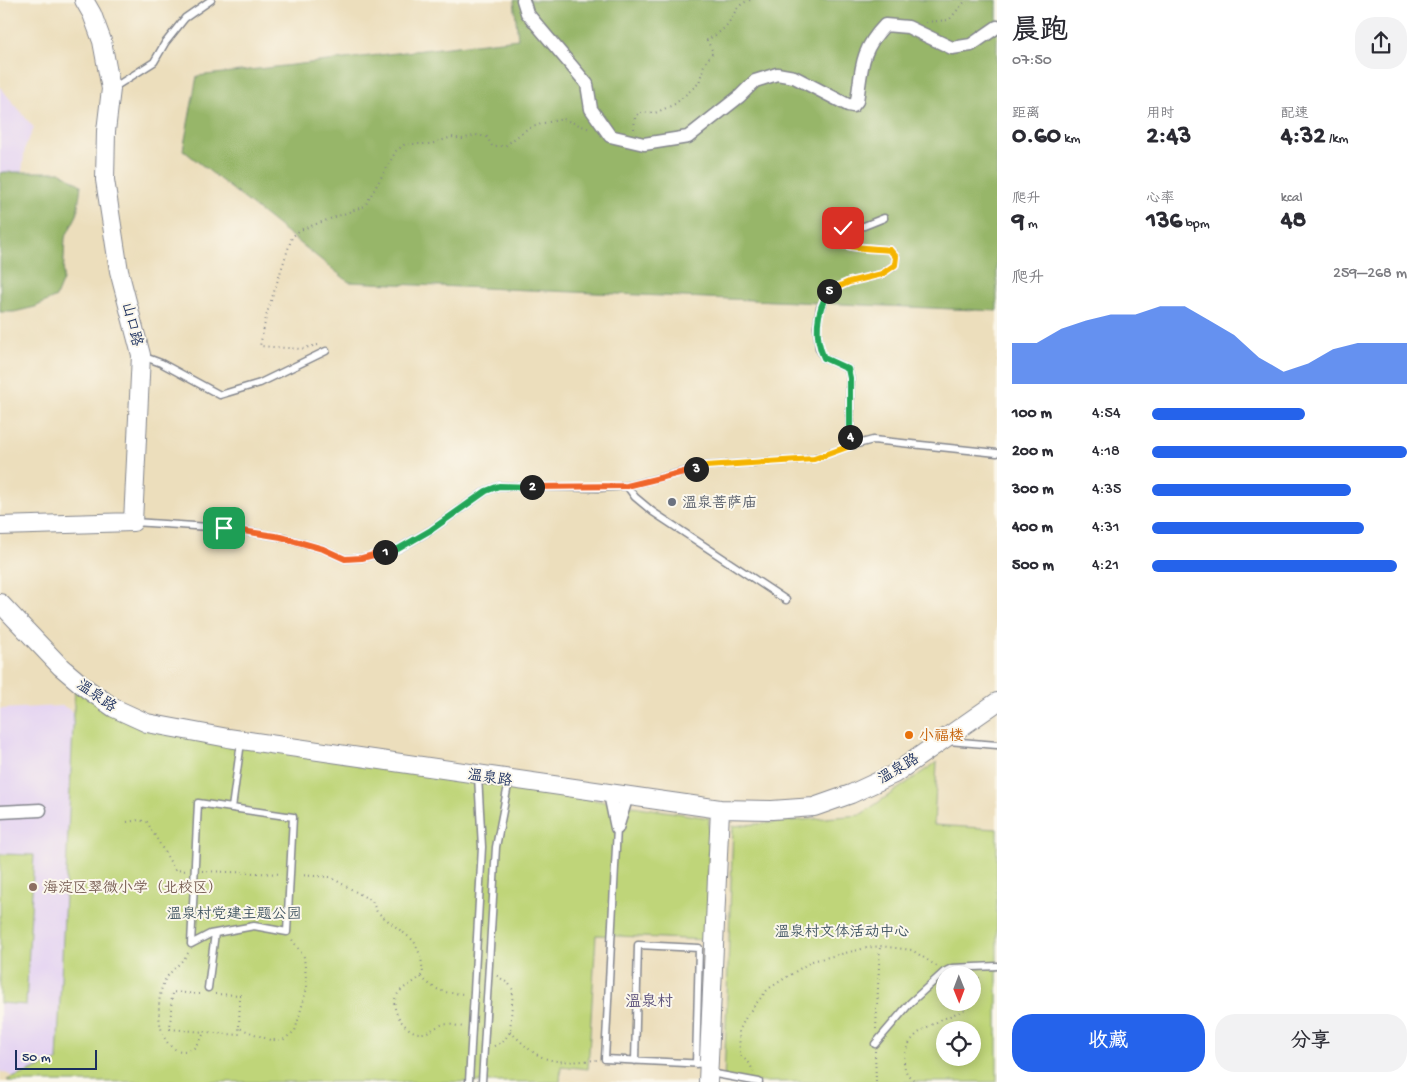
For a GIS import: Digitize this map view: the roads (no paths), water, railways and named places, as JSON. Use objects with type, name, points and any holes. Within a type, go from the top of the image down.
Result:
[{"type":"main road","name":"山口路","points":[[84,0],[92,14],[102,41],[112,89],[106,131],[105,180],[119,272],[141,355],[133,522]]},
{"type":"main road","points":[[0,526],[133,522]]},
{"type":"main road","name":"温泉路","points":[[0,603],[61,667],[87,689],[114,708],[147,723],[242,740],[478,776],[720,809],[772,810],[814,807],[851,794],[894,774],[997,702]]},
{"type":"main road","points":[[706,1071],[720,809]]},
{"type":"street","points":[[523,0],[527,13],[587,84],[591,109],[610,136],[644,144],[688,137],[740,96],[755,81],[777,74],[794,77],[853,106],[857,101],[864,54],[870,42],[885,26],[908,27],[952,48],[971,45],[997,27]]},
{"type":"street","points":[[527,0],[527,13]]},
{"type":"street","points":[[610,794],[617,828]]},
{"type":"street","points":[[617,828],[627,796]]},
{"type":"street","points":[[0,812],[40,810]]},
{"type":"lane","points":[[112,89],[154,62],[165,43],[185,18],[211,0]]},
{"type":"lane","points":[[850,446],[850,378],[848,369],[824,358],[819,348],[817,327],[820,308],[828,292],[849,282],[882,274],[895,265],[896,257],[890,250],[851,246],[835,242],[832,238],[834,230],[864,226],[884,218]]},
{"type":"lane","points":[[141,355],[162,363],[220,395],[260,383],[326,351]]},
{"type":"lane","points":[[133,522],[234,529],[281,537],[323,549],[345,559],[362,558],[398,549],[431,530],[486,491],[499,486],[599,488],[627,486],[686,473],[706,466],[814,459],[873,440],[997,453]]},
{"type":"lane","points":[[627,486],[635,497],[653,512],[786,600]]},
{"type":"lane","points":[[232,808],[242,740]]},
{"type":"lane","points":[[942,740],[997,745]]},
{"type":"lane","points":[[469,1082],[482,847],[478,776]]},
{"type":"lane","points":[[482,1082],[496,847],[509,780]]},
{"type":"lane","points":[[198,804],[232,808],[293,817],[287,932],[254,926],[215,933],[191,944],[198,804]]},
{"type":"lane","points":[[617,828],[605,1059],[635,1061],[706,1071],[757,1082]]},
{"type":"lane","points":[[210,991],[215,933]]},
{"type":"lane","points":[[635,1061],[638,945],[698,948],[706,1071]]},
{"type":"lane","points":[[875,1044],[910,1003],[944,972],[952,968],[997,966]]},
{"type":"lane","points":[[476,970],[489,970]]},
{"type":"lane","points":[[471,1048],[484,1049]]},
{"type":"place","name":"温泉菩萨庙","points":[[672,502]]},
{"type":"place","name":"小福楼","points":[[909,735]]},
{"type":"place","name":"海淀区翠微小学（北校区）","points":[[33,887]]},
{"type":"district","name":"温泉村","points":[[649,1000]]},
{"type":"park label","name":"温泉村党建主题公园","points":[[234,913]]},
{"type":"park label","name":"温泉村文体活动中心","points":[[842,931]]}]
